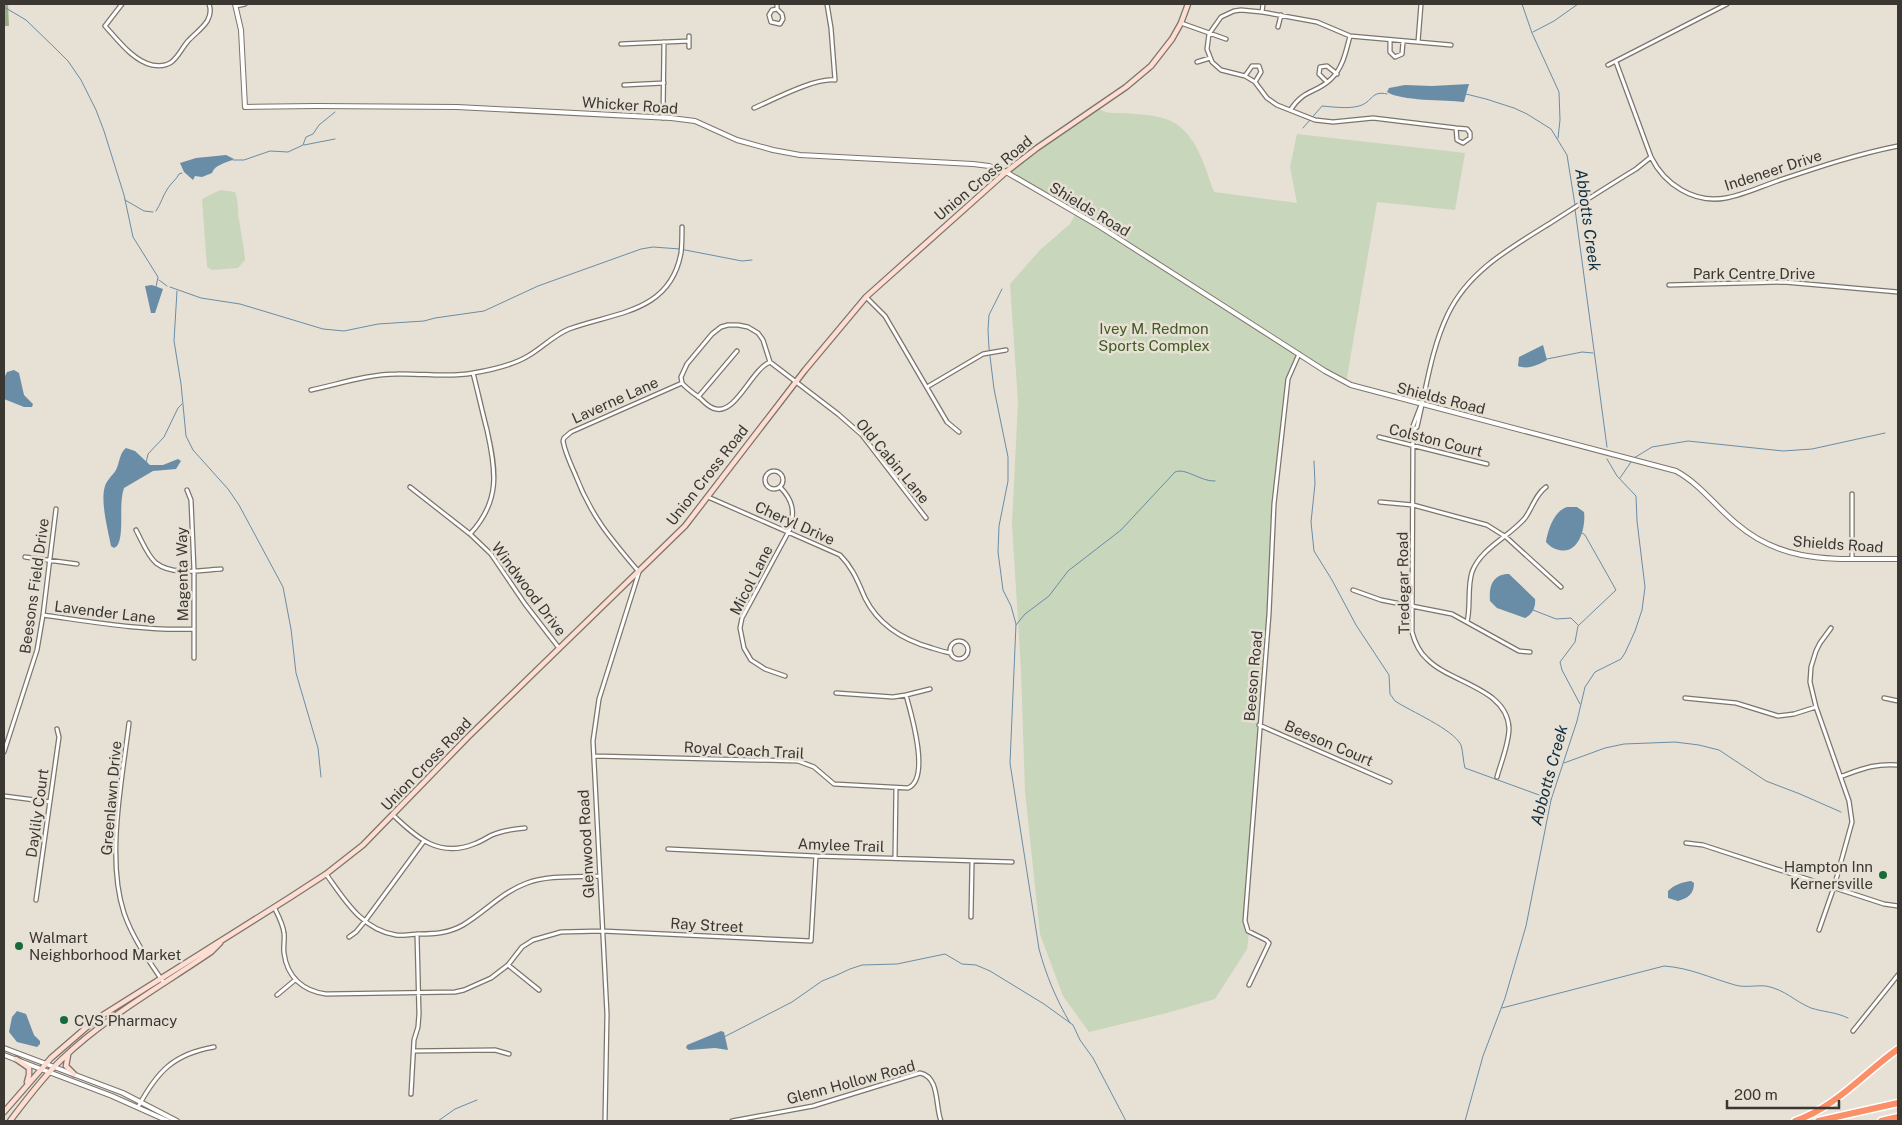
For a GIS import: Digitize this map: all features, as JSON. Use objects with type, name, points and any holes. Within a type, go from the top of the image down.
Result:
[{"type":"highway","points":[[1795,1121],[1804,1118],[1839,1098],[1898,1048]]},
{"type":"highway","points":[[1818,1121],[1898,1103]]},
{"type":"highway","points":[[1881,1121],[1898,1117]]},
{"type":"main road","name":"Union Cross Road","points":[[10,1121],[55,1066],[104,1024],[211,952],[221,942],[326,874],[363,845],[468,737],[685,526],[796,382],[866,297],[1006,172],[1037,148],[1126,87],[1146,70],[1162,53],[1181,23],[1188,4]]},
{"type":"main road","name":"Union Cross Road","points":[[4,1112],[41,1068],[71,1039],[98,1018],[160,977],[212,945],[221,942]]},
{"type":"main road","points":[[72,1050],[67,1057],[66,1065],[68,1070],[74,1074]]},
{"type":"main road","points":[[15,1098],[28,1081],[30,1072],[28,1066],[16,1059]]},
{"type":"street","points":[[122,4],[105,26],[136,57],[146,63],[156,65],[171,62],[179,55],[188,41],[208,20],[209,4]]},
{"type":"street","points":[[236,5],[245,4]]},
{"type":"street","points":[[777,4],[777,9],[782,14],[783,19],[780,24],[771,22],[769,15],[772,10],[777,9]]},
{"type":"street","points":[[754,108],[813,83],[828,79],[835,80],[827,4]]},
{"type":"street","points":[[1262,12],[1263,4]]},
{"type":"street","points":[[1418,42],[1421,4]]},
{"type":"street","points":[[1608,65],[1727,4]]},
{"type":"street","name":"Whicker Road","points":[[236,5],[241,30],[245,107],[457,107],[663,118],[695,121],[737,140],[800,156],[982,165],[1006,172]]},
{"type":"street","points":[[1451,45],[1350,36],[1318,22],[1241,10],[1221,17],[1209,34],[1207,49],[1210,58],[1221,70],[1245,76],[1255,82],[1277,105],[1322,122],[1373,118],[1456,128],[1467,130],[1470,133],[1470,138],[1463,143],[1457,140],[1456,128]]},
{"type":"street","points":[[1278,27],[1281,15]]},
{"type":"street","points":[[1181,23],[1226,39]]},
{"type":"street","points":[[688,36],[689,47]]},
{"type":"street","points":[[1291,109],[1296,101],[1327,82],[1336,74],[1342,64],[1350,36]]},
{"type":"street","points":[[1390,40],[1390,52],[1395,57],[1402,54],[1403,42]]},
{"type":"street","points":[[621,44],[689,41]]},
{"type":"street","points":[[663,118],[664,42]]},
{"type":"street","points":[[1197,62],[1210,58]]},
{"type":"street","name":"Indeneer Drive","points":[[1616,62],[1650,157],[1657,170],[1668,182],[1683,192],[1704,198],[1725,199],[1821,166],[1898,146]]},
{"type":"street","points":[[1245,76],[1252,66],[1259,66],[1261,72],[1255,82]]},
{"type":"street","points":[[1327,82],[1319,74],[1320,67],[1326,66],[1336,74]]},
{"type":"street","points":[[624,85],[664,83]]},
{"type":"street","name":"Tredegar Road","points":[[1497,777],[1508,733],[1508,720],[1504,712],[1490,696],[1437,667],[1422,654],[1412,632],[1414,430],[1417,428],[1438,339],[1448,313],[1462,290],[1481,269],[1506,250],[1636,169],[1650,157]]},
{"type":"street","name":"Shields Road","points":[[1006,172],[1099,226],[1350,385],[1676,471],[1698,486],[1736,524],[1770,546],[1790,554],[1898,559]]},
{"type":"street","points":[[312,390],[382,375],[443,376],[473,373],[516,362],[569,330],[633,310],[654,300],[672,281],[681,253],[682,227]]},
{"type":"street","name":"Park Centre Drive","points":[[1669,285],[1784,282],[1898,292]]},
{"type":"street","points":[[866,297],[885,316],[947,422],[959,432]]},
{"type":"street","points":[[728,325],[738,325],[758,334],[767,347],[770,362],[758,371],[727,408],[714,409],[698,397],[682,382],[682,372],[698,349],[712,334],[728,325]]},
{"type":"street","points":[[927,386],[983,354],[1006,350]]},
{"type":"street","points":[[698,397],[736,351]]},
{"type":"street","name":"Beeson Road","points":[[1249,985],[1269,943],[1248,931],[1244,921],[1269,614],[1274,504],[1288,379],[1299,354]]},
{"type":"street","name":"Old Cabin Lane","points":[[770,362],[862,436],[926,518]]},
{"type":"street","points":[[470,534],[483,515],[490,500],[495,472],[473,373]]},
{"type":"street","name":"Laverne Lane","points":[[639,572],[603,529],[591,511],[570,462],[563,439],[571,432],[682,382]]},
{"type":"street","name":"Colston Court","points":[[1379,437],[1487,464]]},
{"type":"street","points":[[775,471],[780,473],[783,478],[780,487],[775,489],[769,487],[765,480],[767,474],[775,471]]},
{"type":"street","name":"Windwood Drive","points":[[410,487],[470,534],[491,554],[525,604],[559,648]]},
{"type":"street","name":"Micol Lane","points":[[780,487],[788,494],[794,517],[789,532],[742,618],[740,628],[744,648],[751,660],[765,669],[785,676]]},
{"type":"street","points":[[1467,622],[1470,584],[1476,564],[1482,556],[1506,537],[1526,517],[1536,497],[1546,487]]},
{"type":"street","name":"Magenta Way","points":[[187,490],[191,500],[194,570],[194,658]]},
{"type":"street","points":[[1852,494],[1852,558]]},
{"type":"street","name":"Cheryl Drive","points":[[708,497],[840,555],[853,568],[866,600],[875,614],[890,629],[903,638],[918,644],[951,653]]},
{"type":"street","points":[[1380,502],[1413,504],[1487,525],[1506,537],[1561,587]]},
{"type":"street","name":"Beesons Field Drive","points":[[4,752],[34,663],[43,615],[56,509]]},
{"type":"street","points":[[136,530],[150,556],[164,568],[177,570],[221,570]]},
{"type":"street","points":[[25,557],[77,564]]},
{"type":"street","name":"Glenwood Road","points":[[605,1121],[606,1014],[594,727],[599,699],[639,572]]},
{"type":"street","points":[[1353,590],[1374,598],[1452,614],[1519,651],[1530,652]]},
{"type":"street","name":"Lavender Lane","points":[[43,615],[136,628],[164,630],[194,629]]},
{"type":"street","points":[[1819,930],[1834,887],[1852,822],[1849,800],[1842,776],[1811,690],[1811,667],[1820,643],[1831,628]]},
{"type":"street","points":[[957,641],[963,641],[968,648],[967,654],[963,658],[957,658],[951,653],[952,644],[957,641]]},
{"type":"street","points":[[836,693],[893,696],[906,695],[930,688]]},
{"type":"street","name":"Royal Coach Trail","points":[[594,756],[798,761],[814,767],[834,784],[908,788],[913,786],[917,774],[918,749],[906,695]]},
{"type":"street","points":[[1685,698],[1736,703],[1778,716],[1794,714],[1816,707]]},
{"type":"street","points":[[1884,698],[1898,701]]},
{"type":"street","name":"Greenlawn Drive","points":[[129,723],[116,836],[116,869],[120,898],[128,922],[141,949],[164,983]]},
{"type":"street","name":"Beeson Court","points":[[1259,725],[1390,782]]},
{"type":"street","name":"Daylily Court","points":[[36,900],[59,738],[57,729]]},
{"type":"street","points":[[1842,776],[1871,766],[1883,764],[1898,766]]},
{"type":"street","points":[[895,858],[896,788]]},
{"type":"street","points":[[4,796],[50,802]]},
{"type":"street","points":[[393,815],[412,833],[424,841],[440,847],[457,848],[473,844],[501,832],[526,828]]},
{"type":"street","points":[[349,937],[365,921],[424,841]]},
{"type":"street","points":[[1686,843],[1703,845],[1884,904],[1898,906]]},
{"type":"street","name":"Amylee Trail","points":[[668,849],[972,862],[1012,862]]},
{"type":"street","name":"Ray Street","points":[[295,980],[309,990],[326,994],[464,990],[492,978],[508,964],[522,947],[541,937],[561,932],[602,931],[811,941],[816,856]]},
{"type":"street","points":[[971,917],[972,862]]},
{"type":"street","points":[[326,874],[350,907],[373,928],[386,933],[400,935],[439,934],[462,926],[504,895],[526,883],[545,879],[599,876]]},
{"type":"street","points":[[274,907],[283,929],[286,961],[295,980],[277,995]]},
{"type":"street","points":[[411,1094],[414,1040],[419,1014],[417,934]]},
{"type":"street","points":[[508,964],[539,990]]},
{"type":"street","points":[[1852,1031],[1898,976]]},
{"type":"street","points":[[138,1107],[157,1076],[170,1064],[192,1052],[214,1047]]},
{"type":"street","points":[[4,1048],[55,1066],[141,1102],[177,1121]]},
{"type":"street","points":[[414,1051],[495,1050],[509,1054]]},
{"type":"street","points":[[4,1055],[138,1107],[168,1121]]},
{"type":"street","name":"Glenn Hollow Road","points":[[732,1121],[813,1106],[920,1073],[926,1075],[933,1083],[941,1121]]},
{"type":"green space","points":[[4,4],[8,4],[9,26],[4,26]]},
{"type":"green space","name":"Ivey M. Redmon Sports Complex","points":[[1097,107],[1107,112],[1159,117],[1171,121],[1180,127],[1199,152],[1214,192],[1297,203],[1290,167],[1297,134],[1465,153],[1455,210],[1377,202],[1346,383],[1300,355],[1288,379],[1274,504],[1269,614],[1245,921],[1249,932],[1247,949],[1215,999],[1089,1032],[1063,996],[1040,934],[1025,791],[1021,670],[1012,524],[1018,402],[1010,284],[1040,250],[1070,224],[1076,213],[1006,172]]},
{"type":"green space","points":[[220,190],[235,192],[245,260],[238,268],[212,270],[207,267],[202,199]]},
{"type":"water","points":[[1469,84],[1464,102],[1412,99],[1387,92],[1389,88],[1405,85]]},
{"type":"water","points":[[226,155],[234,159],[218,166],[212,173],[202,177],[195,176],[193,180],[184,172],[180,163],[196,158]]},
{"type":"water","points":[[152,285],[163,289],[155,313],[151,313],[145,286]]},
{"type":"water","points":[[1543,345],[1547,360],[1529,367],[1518,366],[1519,357]]},
{"type":"water","points":[[14,370],[19,373],[24,395],[33,404],[32,407],[24,407],[4,399],[4,378],[7,372]]},
{"type":"water","points":[[126,448],[135,451],[150,465],[163,465],[178,459],[181,461],[176,469],[153,471],[124,488],[122,495],[121,534],[117,546],[114,548],[111,546],[106,524],[103,499],[106,484],[116,470],[121,455]]},
{"type":"water","points":[[1577,507],[1584,512],[1584,525],[1580,538],[1572,548],[1559,550],[1546,542],[1555,517],[1562,509]]},
{"type":"water","points":[[1509,574],[1535,599],[1533,610],[1525,618],[1497,608],[1490,601],[1491,586],[1495,579]]},
{"type":"water","points":[[1691,881],[1694,883],[1694,887],[1692,893],[1687,897],[1678,901],[1668,898],[1668,891],[1670,889],[1678,884]]},
{"type":"water","points":[[17,1011],[26,1014],[34,1035],[40,1041],[37,1047],[17,1042],[9,1032],[12,1017]]},
{"type":"water","points":[[721,1031],[724,1032],[728,1050],[715,1048],[689,1050],[686,1048],[687,1045]]},
{"type":"waterway","name":"Abbotts Creek","points":[[1522,4],[1532,33],[1559,92],[1560,120],[1558,138]]},
{"type":"waterway","points":[[1533,32],[1554,21],[1578,4]]},
{"type":"waterway","points":[[4,7],[26,20],[68,61],[81,80],[104,131],[124,195],[133,237],[158,277],[156,287]]},
{"type":"waterway","points":[[1303,128],[1322,106],[1355,107],[1364,104],[1375,95],[1387,94]]},
{"type":"waterway","points":[[1466,94],[1514,108],[1551,129],[1567,155],[1575,205]]},
{"type":"waterway","points":[[233,160],[244,160],[270,151],[288,152],[303,145],[306,137],[313,134],[319,125],[335,112]]},
{"type":"waterway","points":[[304,145],[335,139]]},
{"type":"waterway","points":[[156,211],[168,188],[179,174],[182,173]]},
{"type":"waterway","points":[[125,200],[144,211],[153,212]]},
{"type":"waterway","name":"Abbotts Creek","points":[[1575,209],[1607,447]]},
{"type":"waterway","points":[[170,287],[201,298],[240,304],[323,329],[344,331],[378,324],[424,321],[484,311],[538,286],[641,249],[653,247],[680,249],[742,261],[752,260]]},
{"type":"waterway","points":[[159,280],[167,286]]},
{"type":"waterway","points":[[1002,289],[989,315],[988,330],[994,389],[1008,457],[1008,481],[999,526],[998,552],[1003,590],[1011,606],[1016,624],[1010,763],[1039,949],[1052,987],[1070,1023]]},
{"type":"waterway","points":[[177,291],[174,341],[181,384],[186,436],[193,450],[228,489],[239,505],[283,587],[291,629],[296,673],[318,748],[321,777]]},
{"type":"waterway","points":[[1547,359],[1582,352],[1593,353]]},
{"type":"waterway","points":[[146,463],[148,454],[164,437],[178,408],[182,404]]},
{"type":"waterway","points":[[1634,458],[1652,447],[1688,441],[1783,451],[1812,449],[1885,433]]},
{"type":"waterway","name":"Abbotts Creek","points":[[1465,1121],[1483,1056],[1505,998],[1526,926],[1551,800],[1577,721],[1585,687],[1595,672],[1621,659],[1635,631],[1642,610],[1645,587],[1636,496],[1617,476],[1607,459]]},
{"type":"waterway","points":[[1314,461],[1315,484],[1311,522],[1314,551],[1356,625],[1389,675],[1390,694],[1395,701],[1441,727],[1456,739],[1461,745],[1465,768],[1550,799]]},
{"type":"waterway","points":[[1620,478],[1631,462]]},
{"type":"waterway","points":[[1016,625],[1025,614],[1049,596],[1068,571],[1121,530],[1175,472],[1184,471],[1210,481],[1215,481]]},
{"type":"waterway","points":[[1580,704],[1562,670],[1560,662],[1575,642],[1578,626],[1616,590],[1585,535],[1582,533]]},
{"type":"waterway","points":[[1533,610],[1556,619],[1571,618],[1578,625]]},
{"type":"waterway","points":[[1564,763],[1605,748],[1624,744],[1675,742],[1699,745],[1719,750],[1766,781],[1841,812]]},
{"type":"waterway","points":[[724,1037],[792,1002],[822,981],[850,969],[862,965],[897,964],[945,954],[962,964],[976,965],[990,971],[1044,1004],[1073,1025],[1080,1040],[1093,1058],[1126,1121]]},
{"type":"waterway","points":[[1502,1008],[1664,966],[1692,971],[1739,986],[1766,986],[1785,993],[1811,1008],[1839,1014],[1848,1018]]},
{"type":"waterway","points":[[438,1121],[455,1109],[477,1100]]},
{"type":"place","name":"Hampton Inn Kernersville","points":[[1883,875]]},
{"type":"place","name":"Walmart Neighborhood Market","points":[[19,946]]},
{"type":"place","name":"CVS Pharmacy","points":[[64,1020]]}]
